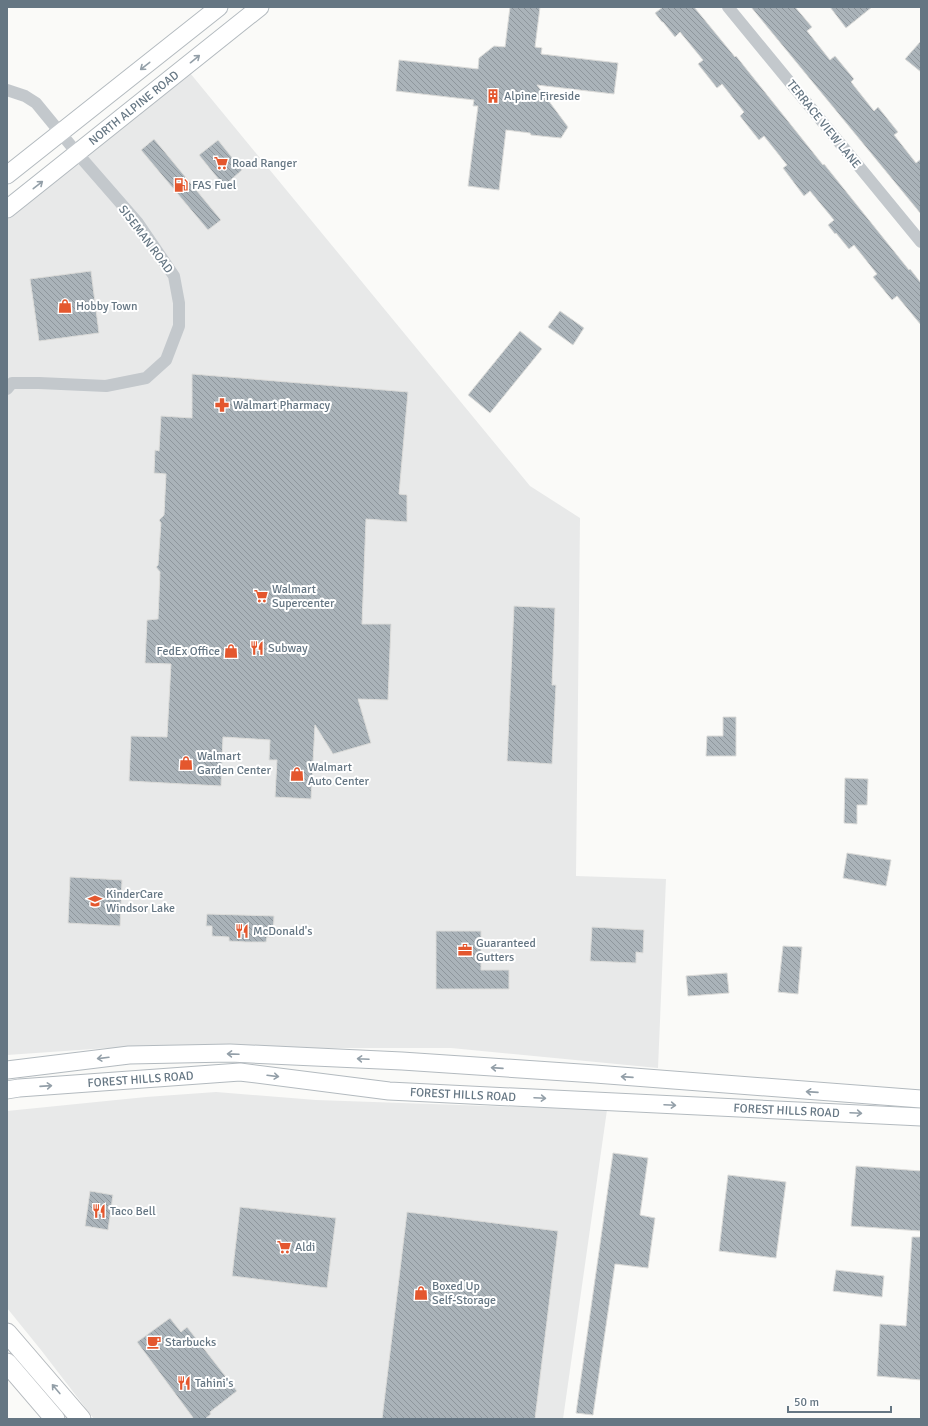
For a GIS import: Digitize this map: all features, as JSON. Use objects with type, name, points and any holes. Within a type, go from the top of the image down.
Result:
[{"type":"main road","points":[[7,1333],[81,1419]]},
{"type":"main road","points":[[7,1363],[55,1419]]},
{"type":"street","name":"NORTH ALPINE ROAD","points":[[7,175],[219,7]]},
{"type":"street","name":"NORTH ALPINE ROAD","points":[[7,209],[260,7]]},
{"type":"street","name":"TERRACE VIEW LANE","points":[[728,7],[921,242]]},
{"type":"street","name":"SISEMAN ROAD","points":[[7,90],[25,96],[36,103],[138,223],[174,276],[179,303],[179,326],[166,360],[146,378],[106,386],[12,383],[7,389]]},
{"type":"street","name":"FOREST HILLS ROAD","points":[[7,1070],[129,1055],[230,1054],[425,1063],[921,1099]]},
{"type":"street","name":"FOREST HILLS ROAD","points":[[7,1090],[240,1072],[389,1091],[921,1117]]},
{"type":"shaded area","points":[[190,73],[530,486],[580,518],[576,876],[666,879],[658,1068],[451,1048],[108,1048],[7,1055],[7,218]]},
{"type":"shaded area","points":[[216,1092],[316,1100],[607,1110],[563,1419],[94,1419],[7,1308],[7,1111],[146,1097]]},
{"type":"building","name":"Alpine Fireside","points":[[510,7],[540,7],[535,47],[542,48],[541,54],[618,63],[614,94],[537,85],[568,127],[561,138],[531,135],[530,133],[506,130],[499,190],[468,186],[478,106],[473,106],[474,100],[396,91],[399,60],[478,69],[479,58],[494,46],[505,47]]},
{"type":"building","points":[[663,7],[694,7],[735,57],[736,56],[909,270],[910,269],[921,283],[921,325],[897,296],[892,300],[873,277],[877,274],[854,245],[849,249],[836,233],[835,234],[828,225],[834,220],[810,191],[804,196],[783,168],[787,165],[764,136],[759,140],[740,116],[744,112],[722,84],[717,88],[698,64],[703,60],[680,32],[675,37],[662,22],[655,13]]},
{"type":"building","points":[[751,7],[795,7],[812,27],[807,31],[830,60],[835,56],[854,79],[851,82],[874,111],[878,107],[898,132],[894,135],[916,163],[921,159],[921,214]]},
{"type":"building","points":[[830,7],[872,7],[846,28]]},
{"type":"building","points":[[921,41],[921,72],[905,59]]},
{"type":"building","name":"FAS Fuel","points":[[154,139],[221,220],[208,230],[141,150]]},
{"type":"building","name":"Road Ranger","points":[[218,140],[242,170],[224,186],[199,155]]},
{"type":"building","name":"Hobby Town","points":[[91,271],[99,333],[39,341],[30,279]]},
{"type":"building","points":[[560,311],[584,328],[573,345],[548,327]]},
{"type":"building","points":[[520,331],[542,349],[490,413],[468,395]]},
{"type":"building","name":"Walmart Supercenter","points":[[192,374],[408,392],[399,494],[407,495],[407,522],[366,519],[362,624],[391,624],[388,700],[358,699],[371,743],[333,754],[315,725],[311,799],[275,797],[277,760],[269,760],[270,740],[223,737],[221,786],[129,781],[131,736],[167,737],[171,664],[145,663],[147,620],[158,619],[160,572],[156,567],[158,565],[161,523],[159,520],[164,515],[166,474],[154,473],[155,450],[159,451],[161,416],[192,418]]},
{"type":"building","points":[[514,606],[555,608],[552,685],[556,685],[552,764],[507,761]]},
{"type":"building","points":[[723,717],[736,717],[736,756],[706,756],[707,736],[723,736]]},
{"type":"building","points":[[845,778],[868,779],[867,805],[857,805],[857,824],[844,823]]},
{"type":"building","points":[[847,853],[891,860],[886,886],[843,878]]},
{"type":"building","name":"KinderCare Windsor Lake","points":[[70,877],[122,880],[120,926],[68,923]]},
{"type":"building","name":"McDonald's","points":[[207,914],[274,916],[273,937],[267,937],[266,942],[247,942],[229,941],[229,937],[212,936],[212,926],[206,926]]},
{"type":"building","points":[[592,927],[644,930],[643,953],[636,952],[636,963],[590,961]]},
{"type":"building","points":[[436,931],[481,931],[481,970],[509,970],[509,989],[436,989]]},
{"type":"building","points":[[783,946],[802,947],[798,994],[778,992]]},
{"type":"building","points":[[727,973],[729,993],[688,996],[686,976]]},
{"type":"building","points":[[613,1153],[648,1158],[640,1215],[655,1218],[648,1268],[615,1264],[593,1415],[576,1413]]},
{"type":"building","points":[[856,1166],[921,1171],[921,1231],[851,1226]]},
{"type":"building","points":[[728,1175],[786,1182],[776,1258],[719,1251]]},
{"type":"building","name":"Taco Bell","points":[[90,1191],[113,1195],[108,1230],[85,1226]]},
{"type":"building","name":"Aldi","points":[[240,1207],[336,1218],[327,1288],[232,1276]]},
{"type":"building","points":[[407,1212],[558,1231],[535,1419],[382,1419]]},
{"type":"building","points":[[912,1237],[921,1237],[921,1380],[877,1376],[880,1324],[906,1326]]},
{"type":"building","points":[[836,1270],[884,1276],[882,1297],[833,1291]]},
{"type":"building","points":[[170,1318],[181,1332],[187,1327],[237,1391],[210,1412],[211,1414],[205,1419],[194,1419],[137,1342]]},
{"type":"place","name":"Alpine Fireside","points":[[493,96]]},
{"type":"place","name":"Road Ranger","points":[[221,163]]},
{"type":"place","name":"FAS Fuel","points":[[181,185]]},
{"type":"place","name":"Hobby Town","points":[[65,306]]},
{"type":"place","name":"Walmart Pharmacy","points":[[222,405]]},
{"type":"place","name":"Walmart Supercenter","points":[[261,596]]},
{"type":"place","name":"Subway","points":[[257,648]]},
{"type":"place","name":"FedEx Office","points":[[231,651]]},
{"type":"place","name":"Walmart Garden Center","points":[[186,763]]},
{"type":"place","name":"Walmart Auto Center","points":[[297,774]]},
{"type":"place","name":"KinderCare Windsor Lake","points":[[95,901]]},
{"type":"place","name":"McDonald's","points":[[242,931]]},
{"type":"place","name":"Guaranteed Gutters","points":[[465,950]]},
{"type":"place","name":"Taco Bell","points":[[99,1211]]},
{"type":"place","name":"Aldi","points":[[284,1247]]},
{"type":"place","name":"Boxed Up Self-Storage","points":[[421,1293]]},
{"type":"place","name":"Starbucks","points":[[154,1342]]},
{"type":"place","name":"Tahini's","points":[[184,1383]]}]
